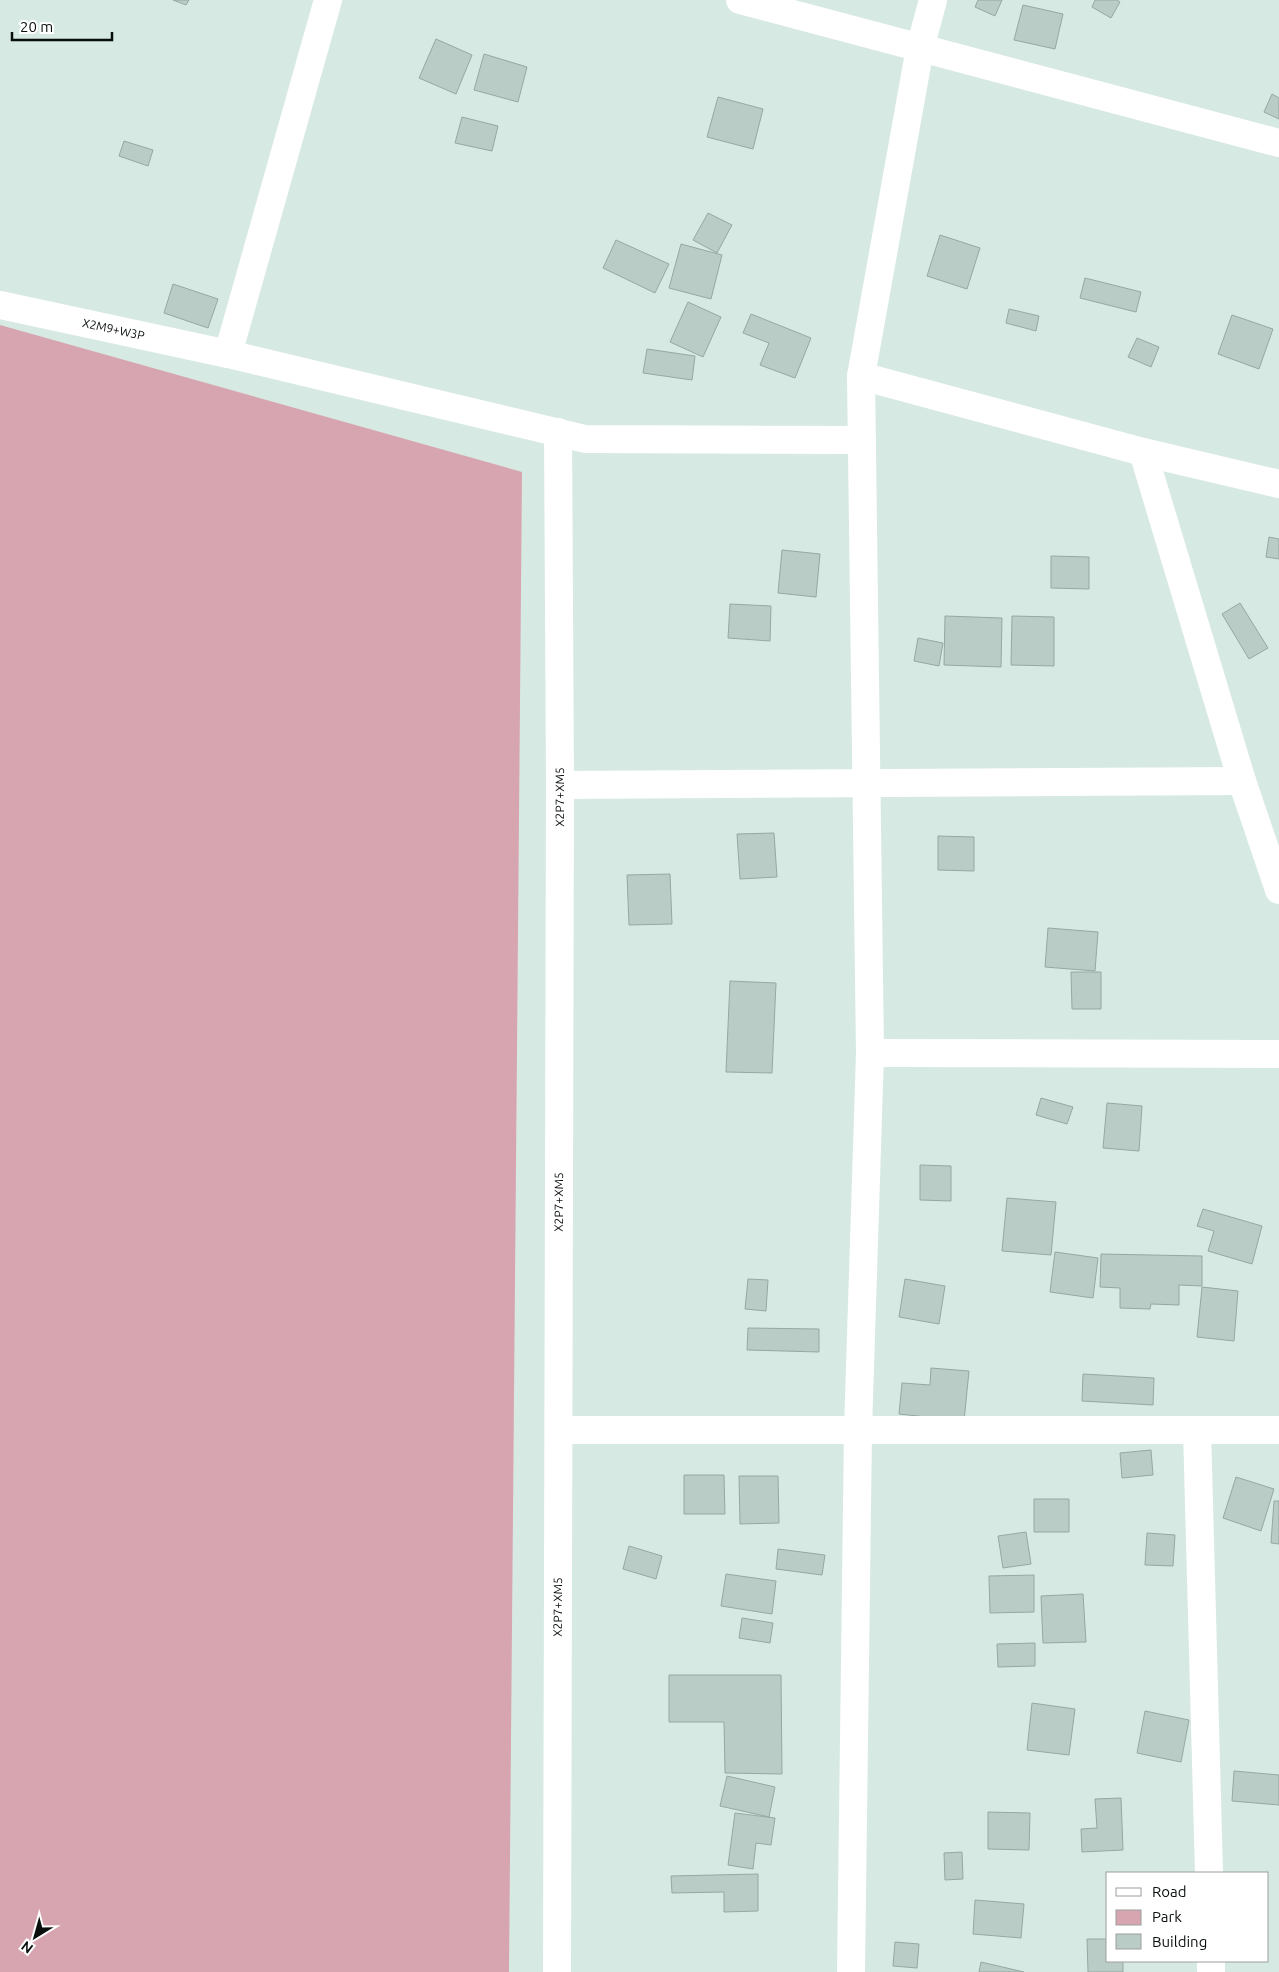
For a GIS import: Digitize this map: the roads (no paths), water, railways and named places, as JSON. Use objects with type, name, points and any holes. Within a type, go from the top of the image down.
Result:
[{"type":"street","points":[[228,354],[328,0]]},
{"type":"street","points":[[740,0],[1279,143]]},
{"type":"street","points":[[851,1972],[858,1430],[870,1053],[861,376],[920,48],[933,0]]},
{"type":"street","name":"X2M9+W3P","points":[[0,305],[228,354],[585,439],[862,440]]},
{"type":"street","points":[[861,376],[1143,452],[1279,484]]},
{"type":"street","name":"X2P7+XM5","points":[[557,1972],[560,1430],[558,432]]},
{"type":"street","points":[[1143,452],[1242,781],[1279,890]]},
{"type":"street","points":[[560,785],[1242,781]]},
{"type":"street","points":[[870,1053],[1279,1054]]},
{"type":"street","points":[[560,1430],[1279,1430]]},
{"type":"street","points":[[1197,1430],[1209,1872]]}]
